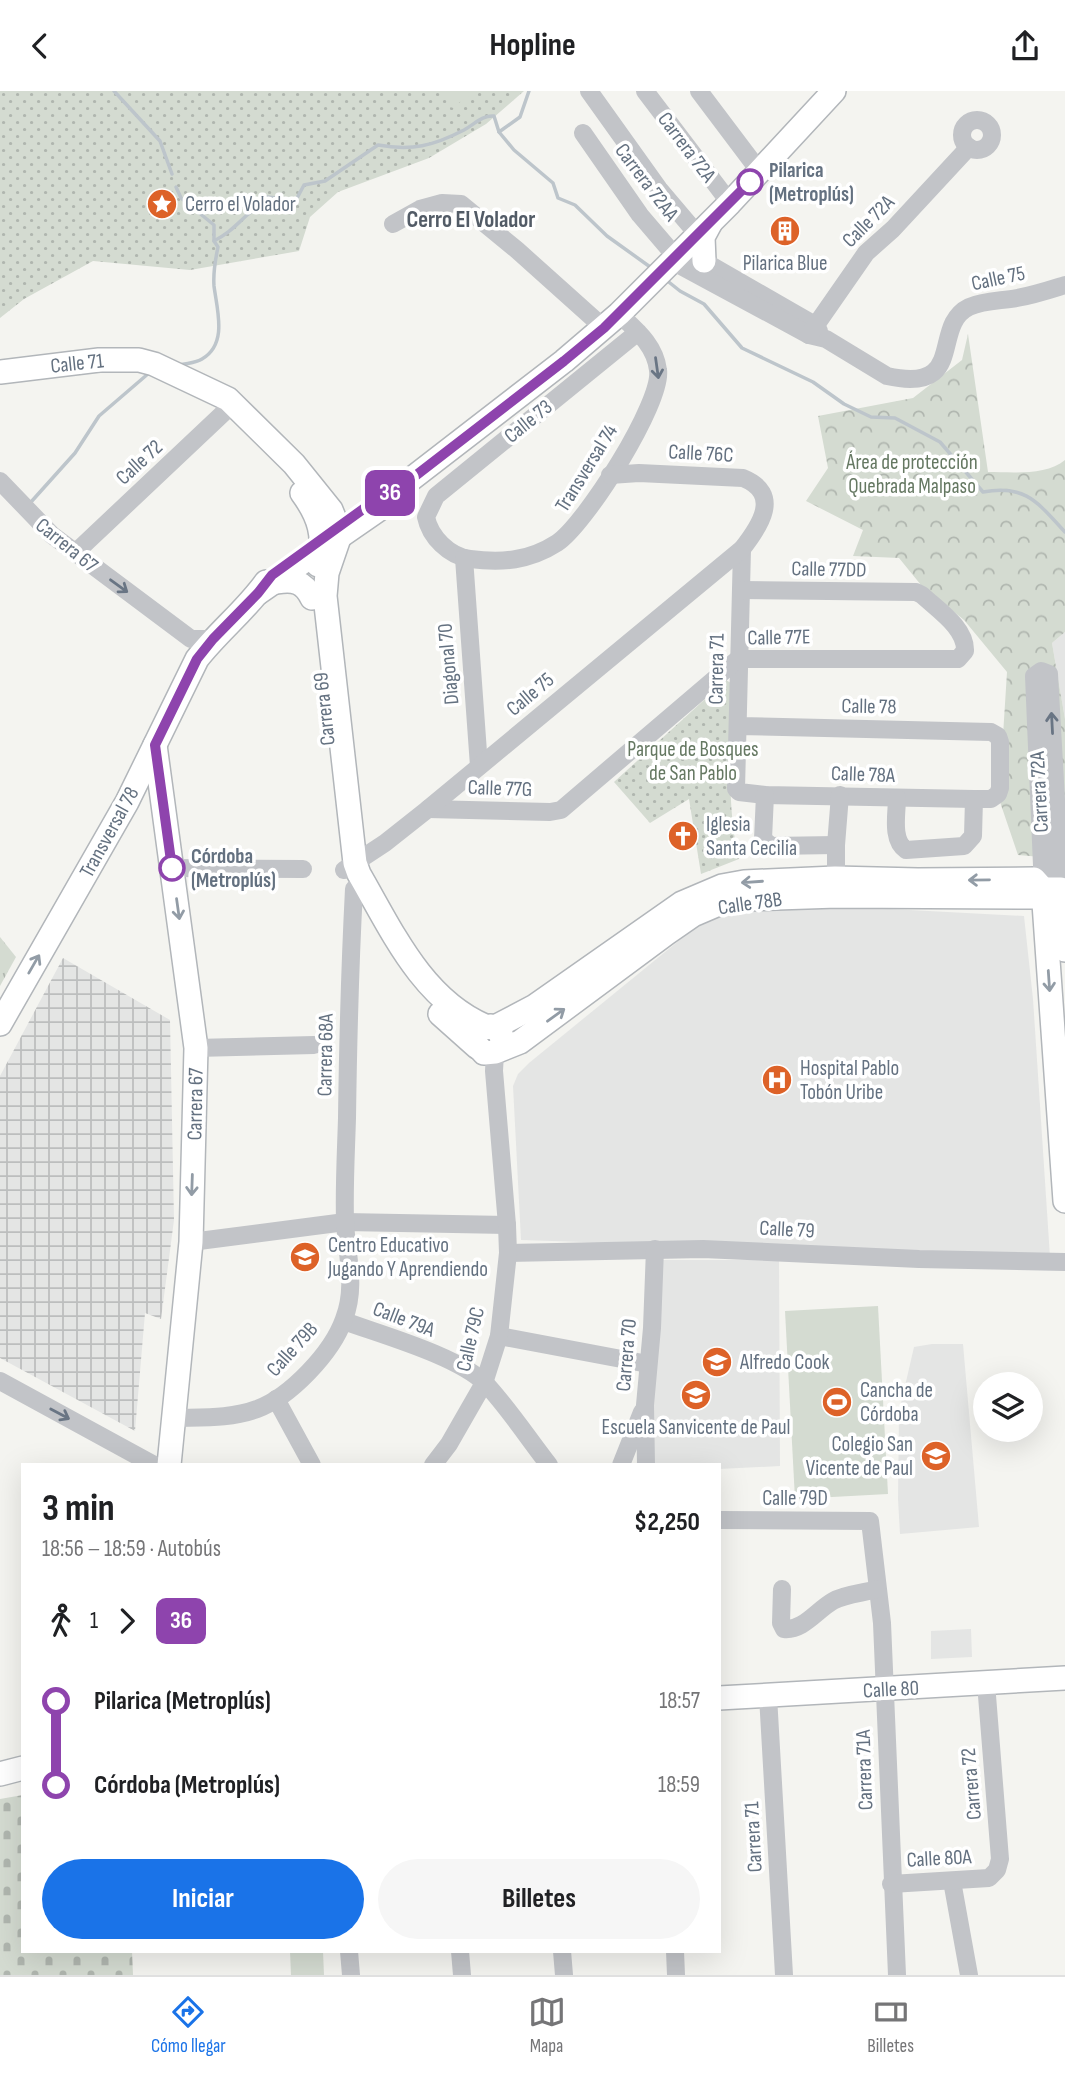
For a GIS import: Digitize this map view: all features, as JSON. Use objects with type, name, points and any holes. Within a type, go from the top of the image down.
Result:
[{"type":"main road","name":"Calle 73","points":[[330,538],[378,510],[397,490],[564,361],[611,321],[730,203],[834,91]]},
{"type":"main road","points":[[680,253],[705,229],[704,261]]},
{"type":"main road","name":"Calle 71","points":[[0,372],[116,359],[139,360],[154,363],[220,394],[229,408]]},
{"type":"main road","points":[[229,408],[327,504],[347,508],[369,505]]},
{"type":"main road","points":[[270,447],[330,538]]},
{"type":"main road","name":"Calle 73","points":[[200,646],[369,505],[397,490]]},
{"type":"main road","points":[[327,504],[330,538]]},
{"type":"main road","name":"Carrera 69","points":[[330,538],[312,598],[334,809],[351,874],[404,977],[433,1007],[490,1047]]},
{"type":"main road","name":"Carrera 69","points":[[330,538],[325,596],[351,874]]},
{"type":"main road","points":[[268,588],[289,580],[298,582],[308,590],[312,598]]},
{"type":"main road","name":"Transversal 78","points":[[0,1024],[127,802],[200,646]]},
{"type":"main road","name":"Carrera 67","points":[[155,745],[196,1048],[191,1242],[169,1463]]},
{"type":"main road","points":[[127,802],[138,800],[150,803],[166,817]]},
{"type":"main road","name":"Carrera 69","points":[[351,874],[359,874],[412,964],[431,988],[490,1047]]},
{"type":"main road","name":"Calle 78B","points":[[490,1047],[520,1042],[693,915],[721,903],[836,887],[918,880],[1034,879],[1056,889]]},
{"type":"main road","points":[[885,897],[891,887],[918,880]]},
{"type":"main road","name":"Calle 78B","points":[[490,1047],[535,1006],[682,903],[701,894],[744,882],[836,887],[885,897],[1034,897],[1056,889]]},
{"type":"main road","name":"Carrera 72A","points":[[1056,889],[1065,1201]]},
{"type":"main road","points":[[1000,897],[1027,914],[1058,924]]},
{"type":"main road","name":"Carrera 72A","points":[[1058,924],[1065,950]]},
{"type":"main road","points":[[454,1009],[491,1017],[535,1006]]},
{"type":"main road","name":"Calle 80","points":[[721,1698],[1064,1677]]},
{"type":"main road","points":[[0,1774],[21,1769]]},
{"type":"street","points":[[589,91],[659,189],[680,253]]},
{"type":"street","name":"Carrera 72A","points":[[645,91],[730,203]]},
{"type":"street","points":[[699,91],[760,172]]},
{"type":"street","name":"Carrera 72AA","points":[[583,133],[640,215],[680,253]]},
{"type":"street","name":"Calle 72A","points":[[816,333],[866,253],[893,229],[969,147]]},
{"type":"street","points":[[393,224],[420,209],[443,203],[461,204],[611,321]]},
{"type":"street","name":"Calle 75","points":[[680,253],[704,261],[743,291]]},
{"type":"street","name":"Calle 75","points":[[680,253],[887,376],[907,379],[923,378],[942,362],[946,354],[950,327],[967,308],[978,303],[1035,294],[1065,285]]},
{"type":"street","name":"Transversal 74","points":[[464,558],[518,560],[546,549],[575,529],[610,474],[646,415],[659,377],[654,353],[649,344],[638,332],[611,321]]},
{"type":"street","name":"Calle 73","points":[[464,558],[431,533],[426,517],[436,496],[638,332]]},
{"type":"street","name":"Calle 72","points":[[75,553],[229,408]]},
{"type":"street","name":"Calle 76C","points":[[610,474],[737,477],[747,480],[760,492],[765,513],[758,529],[742,548]]},
{"type":"street","name":"Carrera 67","points":[[0,481],[40,525],[200,646]]},
{"type":"street","name":"Calle 75","points":[[351,874],[742,548]]},
{"type":"street","name":"Carrera 71","points":[[736,789],[742,548]]},
{"type":"street","name":"Diagonal 70","points":[[464,558],[479,766]]},
{"type":"street","name":"Calle 77DD","points":[[740,590],[916,593],[922,595],[959,630],[966,642],[965,651],[958,659]]},
{"type":"street","name":"Calle 77E","points":[[569,804],[738,659],[958,659]]},
{"type":"street","name":"Carrera 72A","points":[[1041,671],[1049,674],[1056,889],[1034,676],[1041,671]]},
{"type":"street","name":"Calle 78","points":[[738,726],[991,732],[998,736]]},
{"type":"street","name":"Carrera 72A","points":[[982,799],[998,794],[1000,788],[998,736]]},
{"type":"street","name":"Calle 78A","points":[[736,789],[739,792],[765,795],[982,799]]},
{"type":"street","points":[[765,795],[763,839],[766,843],[771,846],[836,845]]},
{"type":"street","points":[[836,887],[840,795]]},
{"type":"street","points":[[897,798],[897,838],[906,850],[964,846],[971,842],[982,799]]},
{"type":"street","name":"Calle 77G","points":[[428,809],[550,812],[561,810],[569,804]]},
{"type":"street","points":[[172,868],[303,869]]},
{"type":"street","name":"Carrera 68A","points":[[345,1222],[351,874]]},
{"type":"street","points":[[196,1048],[314,1045]]},
{"type":"street","points":[[490,1047],[508,1253]]},
{"type":"street","points":[[191,1242],[345,1222],[507,1225]]},
{"type":"street","name":"Calle 79B","points":[[172,1419],[214,1417],[256,1410],[296,1384],[316,1363],[344,1321],[351,1296],[352,1269],[345,1222]]},
{"type":"street","name":"Calle 79","points":[[508,1253],[655,1249],[1065,1262]]},
{"type":"street","name":"Carrera 70","points":[[646,1463],[645,1405],[655,1249]]},
{"type":"street","name":"Calle 79C","points":[[435,1463],[449,1444],[484,1383],[499,1336],[508,1253]]},
{"type":"street","name":"Calle 79A","points":[[344,1321],[459,1366],[484,1383]]},
{"type":"street","points":[[499,1336],[648,1364]]},
{"type":"street","points":[[0,1381],[151,1463]]},
{"type":"street","points":[[484,1383],[547,1463]]},
{"type":"street","points":[[276,1399],[311,1463]]},
{"type":"street","points":[[622,1463],[645,1405]]},
{"type":"street","name":"Calle 79D","points":[[721,1520],[870,1521]]},
{"type":"street","name":"Carrera 71A","points":[[870,1521],[882,1623],[891,1884],[897,1975]]},
{"type":"street","points":[[782,1589],[782,1623],[784,1629],[789,1630],[806,1622],[835,1600],[877,1589]]},
{"type":"street","name":"Carrera 72","points":[[986,1683],[1000,1859],[997,1870],[989,1878]]},
{"type":"street","name":"Carrera 71","points":[[768,1696],[784,1975]]},
{"type":"street","name":"Calle 80A","points":[[891,1884],[989,1878]]},
{"type":"street","points":[[952,1881],[969,1975]]},
{"type":"street","points":[[349,1953],[351,1975]]},
{"type":"street","points":[[460,1953],[462,1975]]},
{"type":"street","points":[[562,1953],[564,1975]]},
{"type":"street","points":[[675,1953],[676,1975]]},
{"type":"shaded area","points":[[1065,632],[1065,719],[1052,643]]},
{"type":"shaded area","name":"Hospital Pablo Tobón Uribe","points":[[758,907],[853,907],[1024,916],[1033,999],[1050,1257],[521,1240],[513,1086],[518,1074],[692,930],[724,914]]},
{"type":"shaded area","points":[[63,958],[170,1020],[174,1220],[161,1319],[145,1313],[135,1431],[0,1358],[0,1076]]},
{"type":"shaded area","name":"Alfredo Cook","points":[[660,1260],[779,1260],[780,1466],[721,1469],[721,1463],[651,1463]]},
{"type":"shaded area","name":"Colegio San Vicente de Paul","points":[[963,1344],[979,1527],[900,1534],[899,1412],[914,1347]]},
{"type":"shaded area","points":[[971,1629],[972,1657],[931,1659],[931,1631]]},
{"type":"green space","name":"Cerro el Volador","points":[[0,91],[524,91],[486,124],[429,158],[338,192],[310,217],[299,251],[190,270],[93,261],[24,299],[0,318]]},
{"type":"green space","points":[[439,91],[475,91],[452,108]]},
{"type":"green space","name":"Área de protección Quebrada Malpaso","points":[[968,334],[988,472],[1038,471],[1065,460],[1065,632],[1052,643],[1065,719],[1065,859],[1018,855],[999,799],[1007,672],[964,620],[921,585],[899,558],[853,556],[863,530],[806,501],[828,468],[818,416],[913,398],[962,360]]},
{"type":"green space","name":"Parque de Bosques de San Pablo","points":[[726,680],[734,685],[731,794],[739,859],[701,874],[689,799],[650,823],[614,782]]},
{"type":"green space","points":[[0,937],[16,957],[0,986]]},
{"type":"green space","name":"Cancha de Córdoba","points":[[878,1306],[888,1494],[795,1499],[785,1311]]},
{"type":"green space","points":[[21,1795],[21,1953],[132,1953],[133,1975],[0,1975],[0,1799]]},
{"type":"green space","points":[[290,1953],[323,1953],[324,1975],[291,1975]]},
{"type":"waterway","points":[[114,91],[160,141],[172,174]]},
{"type":"waterway","points":[[499,132],[520,117],[529,91]]},
{"type":"waterway","points":[[180,365],[202,359],[210,353],[218,336],[214,281],[218,247],[214,241],[231,230],[267,197],[296,200],[304,185],[325,181],[378,145],[412,147],[432,143],[490,116],[494,116],[499,132],[514,150],[553,183],[558,198],[575,205],[607,236],[653,269]]},
{"type":"waterway","points":[[176,187],[181,198],[214,225],[214,241]]},
{"type":"waterway","points":[[665,279],[704,304],[742,348],[813,382],[844,404],[871,417],[895,418],[940,442],[983,492],[998,490],[1021,493],[1039,504],[1065,532]]},
{"type":"waterway","points":[[31,502],[75,453],[99,416],[149,373]]},
{"type":"bus line","name":"36","points":[[172,868],[155,745],[197,659],[213,639],[272,575],[373,502],[397,490],[604,328],[750,182]]},
{"type":"place","name":"Pilarica (Metroplús)","points":[[750,182]]},
{"type":"place","name":"Cerro el Volador","points":[[162,204]]},
{"type":"place","name":"Pilarica Blue","points":[[785,231]]},
{"type":"place","name":"Iglesia Santa Cecilia","points":[[683,836]]},
{"type":"place","name":"Córdoba (Metroplús)","points":[[172,868]]},
{"type":"place","name":"Hospital Pablo Tobón Uribe","points":[[777,1080]]},
{"type":"place","name":"Centro Educativo Jugando Y Aprendiendo","points":[[305,1257]]},
{"type":"place","name":"Alfredo Cook","points":[[717,1362]]},
{"type":"place","name":"Escuela Sanvicente de Paul","points":[[696,1395]]},
{"type":"place","name":"Cancha de Córdoba","points":[[837,1402]]},
{"type":"place","name":"Colegio San Vicente de Paul","points":[[936,1456]]},
{"type":"district","name":"Cerro El Volador","points":[[471,219]]}]
